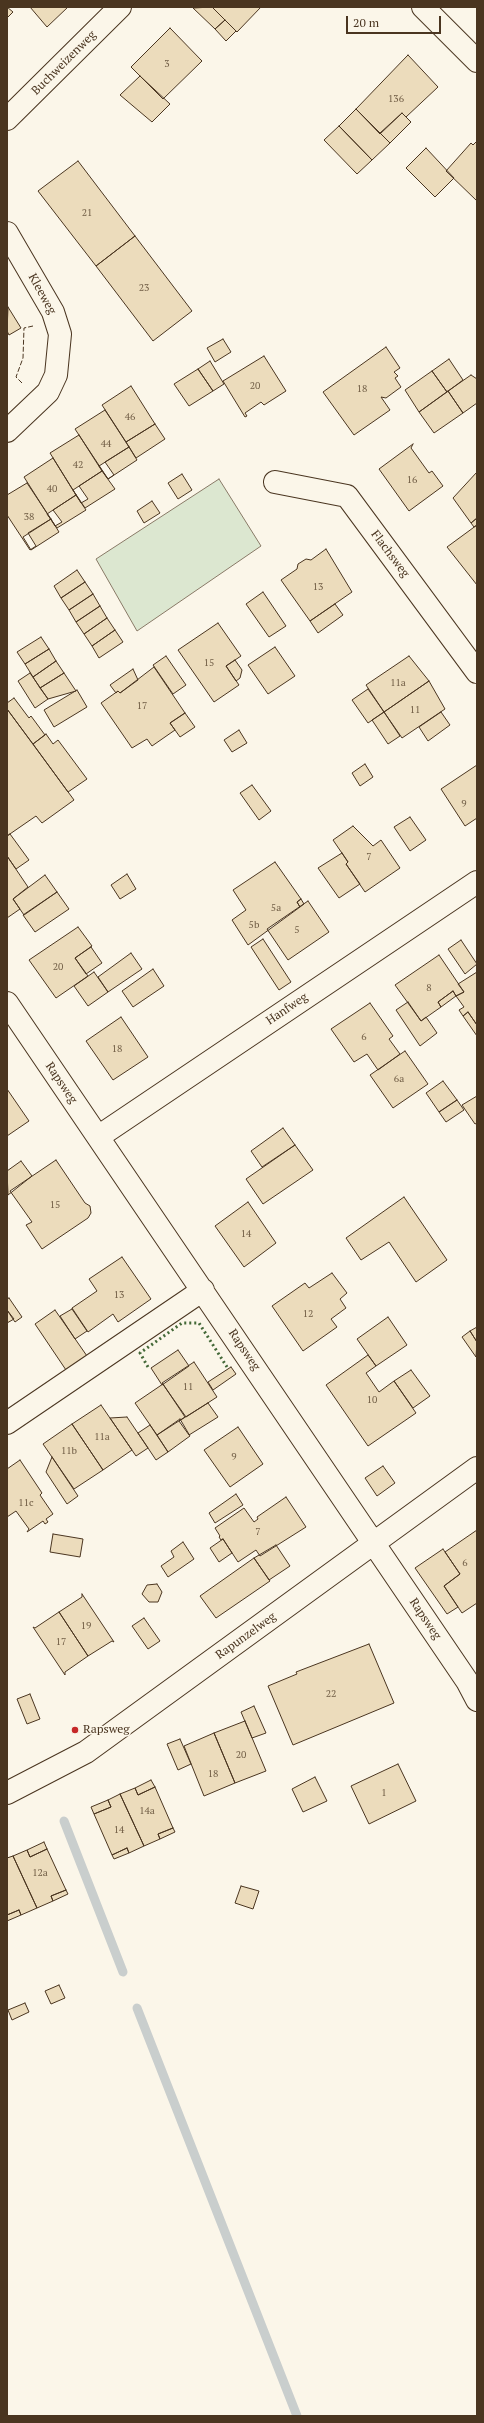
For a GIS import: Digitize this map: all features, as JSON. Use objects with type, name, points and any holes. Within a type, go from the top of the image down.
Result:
[{"type":"street","name":"Buchweizenweg","points":[[7,119],[120,7]]},
{"type":"street","points":[[423,7],[477,61]]},
{"type":"street","name":"Kleeweg","points":[[7,233],[53,312],[60,334],[59,361],[56,375],[48,392],[7,432]]},
{"type":"street","name":"Flachsweg","points":[[275,482],[347,496],[477,672]]},
{"type":"street","name":"Hanfweg","points":[[98,1137],[477,882]]},
{"type":"street","name":"Rapsweg","points":[[7,1003],[467,1681],[477,1700]]},
{"type":"street","points":[[7,1423],[203,1290]]},
{"type":"street","name":"Rapunzelweg","points":[[7,1793],[86,1752],[477,1468]]},
{"type":"green space","points":[[219,479],[261,546],[137,631],[96,559]]},
{"type":"building","points":[[7,7],[13,12],[7,18]]},
{"type":"building","points":[[30,7],[68,7],[47,27]]},
{"type":"building","points":[[212,7],[261,7],[237,32]]},
{"type":"building","points":[[212,7],[225,20],[215,29],[193,8]]},
{"type":"building","points":[[225,20],[236,31],[226,41],[215,29]]},
{"type":"building","points":[[170,28],[202,61],[163,99],[131,67]]},
{"type":"building","points":[[408,55],[438,87],[406,117],[402,113],[380,134],[356,109]]},
{"type":"building","points":[[140,76],[170,104],[152,122],[120,95]]},
{"type":"building","points":[[356,109],[390,143],[372,160],[339,126]]},
{"type":"building","points":[[402,113],[411,122],[390,143],[380,133]]},
{"type":"building","points":[[339,126],[372,160],[357,174],[324,140]]},
{"type":"building","points":[[477,141],[477,201],[446,171],[471,143],[473,145]]},
{"type":"building","points":[[426,148],[454,178],[435,197],[406,168]]},
{"type":"building","points":[[78,161],[135,236],[96,266],[38,191]]},
{"type":"building","points":[[135,236],[192,311],[153,341],[96,266]]},
{"type":"building","points":[[8,307],[21,328],[9,335],[7,331]]},
{"type":"building","points":[[223,339],[231,352],[215,362],[207,348]]},
{"type":"building","points":[[386,347],[400,368],[394,372],[398,376],[395,378],[401,387],[386,398],[381,397],[390,410],[354,435],[323,392]]},
{"type":"building","points":[[264,356],[286,391],[264,405],[261,402],[245,413],[247,416],[245,417],[223,381]]},
{"type":"building","points":[[449,359],[463,380],[447,392],[432,371]]},
{"type":"building","points":[[210,361],[224,384],[213,391],[198,369]]},
{"type":"building","points":[[198,369],[213,391],[189,406],[174,384]]},
{"type":"building","points":[[432,371],[447,392],[419,412],[405,390]]},
{"type":"building","points":[[471,375],[477,379],[477,403],[463,413],[448,391]]},
{"type":"building","points":[[131,386],[155,424],[126,442],[102,405]]},
{"type":"building","points":[[448,391],[463,413],[434,433],[419,412]]},
{"type":"building","points":[[105,410],[129,447],[105,462],[114,475],[108,479],[75,429]]},
{"type":"building","points":[[155,424],[165,439],[136,458],[126,442]]},
{"type":"building","points":[[79,435],[102,471],[79,486],[88,499],[81,503],[50,453]]},
{"type":"building","points":[[413,444],[411,448],[429,473],[432,471],[443,486],[409,511],[379,469]]},
{"type":"building","points":[[129,447],[137,460],[108,479],[99,466]]},
{"type":"building","points":[[53,458],[76,495],[53,510],[62,522],[55,526],[24,477]]},
{"type":"building","points":[[102,471],[115,489],[85,508],[73,490]]},
{"type":"building","points":[[477,472],[477,518],[471,523],[453,498]]},
{"type":"building","points":[[182,474],[192,490],[178,499],[168,483]]},
{"type":"building","points":[[27,483],[51,519],[28,533],[36,546],[30,550],[7,515],[7,495]]},
{"type":"building","points":[[76,495],[86,510],[57,528],[47,514]]},
{"type":"building","points":[[152,501],[160,513],[144,523],[137,511]]},
{"type":"building","points":[[477,518],[477,525],[474,527],[471,523]]},
{"type":"building","points":[[51,519],[59,532],[31,550],[23,537]]},
{"type":"building","points":[[477,525],[477,585],[447,547]]},
{"type":"building","points":[[326,549],[352,592],[310,621],[281,580],[297,569],[298,564],[306,559],[311,560]]},
{"type":"building","points":[[77,570],[85,582],[61,598],[54,586]]},
{"type":"building","points":[[85,582],[93,594],[69,610],[61,598]]},
{"type":"building","points":[[263,592],[286,626],[269,637],[246,604]]},
{"type":"building","points":[[93,594],[100,606],[76,622],[69,610]]},
{"type":"building","points":[[335,604],[343,615],[318,633],[310,621]]},
{"type":"building","points":[[100,606],[107,618],[84,634],[76,622]]},
{"type":"building","points":[[107,618],[115,630],[92,646],[84,634]]},
{"type":"building","points":[[218,623],[241,656],[226,666],[239,685],[214,702],[178,650]]},
{"type":"building","points":[[115,630],[123,642],[99,658],[92,646]]},
{"type":"building","points":[[41,637],[49,649],[25,664],[17,652]]},
{"type":"building","points":[[275,647],[295,676],[268,694],[248,665]]},
{"type":"building","points":[[49,649],[56,661],[33,677],[25,664]]},
{"type":"building","points":[[166,656],[186,685],[173,694],[153,665]]},
{"type":"building","points":[[409,656],[429,681],[384,712],[366,685]]},
{"type":"building","points":[[235,660],[242,670],[240,678],[236,681],[226,666]]},
{"type":"building","points":[[56,661],[64,673],[40,688],[33,677]]},
{"type":"building","points":[[154,667],[185,713],[170,723],[175,730],[152,746],[147,739],[132,748],[101,703],[118,691],[120,693]]},
{"type":"building","points":[[133,669],[138,680],[120,693],[118,691],[116,693],[110,685]]},
{"type":"building","points":[[30,673],[48,699],[35,708],[18,681]]},
{"type":"building","points":[[64,673],[76,691],[48,699],[40,688]]},
{"type":"building","points":[[429,681],[445,709],[402,738],[384,712]]},
{"type":"building","points":[[368,689],[384,712],[368,723],[352,700]]},
{"type":"building","points":[[77,690],[87,707],[54,727],[44,710]]},
{"type":"building","points":[[14,698],[29,718],[31,716],[45,735],[33,744],[7,709],[7,703]]},
{"type":"building","points":[[7,709],[74,800],[42,823],[36,816],[7,836]]},
{"type":"building","points":[[384,712],[400,736],[388,744],[372,720]]},
{"type":"building","points":[[441,712],[450,725],[428,741],[419,727]]},
{"type":"building","points":[[185,713],[195,727],[180,737],[170,723]]},
{"type":"building","points":[[239,730],[247,743],[232,752],[224,740]]},
{"type":"building","points":[[46,734],[53,744],[58,740],[87,779],[68,792],[33,744]]},
{"type":"building","points":[[365,764],[373,777],[360,786],[352,773]]},
{"type":"building","points":[[477,765],[477,818],[465,826],[441,789]]},
{"type":"building","points":[[252,785],[271,811],[259,820],[240,793]]},
{"type":"building","points":[[410,817],[426,840],[410,851],[394,827]]},
{"type":"building","points":[[353,826],[373,846],[381,840],[400,868],[365,892],[346,864],[348,862],[333,840]]},
{"type":"building","points":[[10,834],[29,860],[16,869],[7,856],[7,836]]},
{"type":"building","points":[[342,853],[348,862],[346,864],[360,884],[339,898],[318,868]]},
{"type":"building","points":[[7,856],[28,887],[13,899],[20,909],[7,918]]},
{"type":"building","points":[[275,862],[301,899],[297,902],[300,907],[248,945],[232,920],[246,910],[233,890]]},
{"type":"building","points":[[127,874],[136,889],[120,899],[111,885]]},
{"type":"building","points":[[45,875],[57,892],[24,915],[13,899]]},
{"type":"building","points":[[57,892],[69,909],[35,932],[23,915]]},
{"type":"building","points":[[301,899],[304,904],[300,907],[297,902]]},
{"type":"building","points":[[308,901],[329,932],[288,960],[267,929]]},
{"type":"building","points":[[78,927],[92,946],[75,958],[88,976],[56,998],[29,960]]},
{"type":"building","points":[[263,939],[291,982],[279,990],[251,947]]},
{"type":"building","points":[[461,940],[477,964],[465,974],[448,949]]},
{"type":"building","points":[[91,947],[102,963],[86,974],[75,958]]},
{"type":"building","points":[[131,953],[142,969],[108,992],[98,977]]},
{"type":"building","points":[[439,955],[464,992],[456,996],[453,991],[438,1002],[441,1007],[421,1021],[395,985]]},
{"type":"building","points":[[153,969],[164,986],[133,1007],[122,991]]},
{"type":"building","points":[[94,972],[108,992],[88,1006],[74,986]]},
{"type":"building","points":[[477,972],[477,1025],[468,1012],[463,1016],[459,1010],[464,1007],[456,996],[464,992],[458,984]]},
{"type":"building","points":[[453,991],[456,996],[441,1007],[438,1002]]},
{"type":"building","points":[[408,1002],[421,1021],[426,1017],[437,1033],[420,1046],[396,1010]]},
{"type":"building","points":[[370,1003],[393,1036],[389,1039],[400,1054],[378,1070],[367,1054],[354,1062],[331,1029]]},
{"type":"building","points":[[468,1012],[477,1025],[477,1036],[463,1016]]},
{"type":"building","points":[[121,1017],[148,1057],[113,1080],[86,1041]]},
{"type":"building","points":[[405,1051],[428,1084],[393,1108],[370,1075]]},
{"type":"building","points":[[443,1081],[457,1100],[439,1112],[426,1093]]},
{"type":"building","points":[[7,1089],[29,1121],[7,1136]]},
{"type":"building","points":[[477,1096],[477,1123],[475,1124],[462,1105]]},
{"type":"building","points":[[457,1100],[464,1110],[446,1122],[439,1112]]},
{"type":"building","points":[[283,1128],[295,1145],[262,1167],[251,1151]]},
{"type":"building","points":[[295,1145],[313,1170],[263,1204],[246,1179]]},
{"type":"building","points":[[56,1160],[85,1203],[90,1206],[91,1213],[88,1218],[42,1249],[26,1225],[32,1222],[10,1191]]},
{"type":"building","points":[[21,1161],[32,1176],[8,1195],[7,1171]]},
{"type":"building","points":[[404,1197],[447,1260],[416,1282],[389,1242],[361,1260],[346,1238]]},
{"type":"building","points":[[248,1202],[276,1243],[244,1267],[215,1226]]},
{"type":"building","points":[[122,1257],[151,1299],[118,1322],[113,1314],[88,1332],[72,1308],[97,1291],[89,1279]]},
{"type":"building","points":[[332,1273],[347,1293],[340,1299],[346,1308],[331,1319],[337,1327],[303,1351],[272,1306],[305,1283],[309,1288]]},
{"type":"building","points":[[9,1298],[22,1317],[15,1322],[7,1310],[7,1299]]},
{"type":"building","points":[[72,1309],[87,1331],[75,1339],[60,1316]]},
{"type":"building","points":[[7,1310],[14,1319],[7,1323]]},
{"type":"building","points":[[55,1310],[87,1356],[66,1370],[35,1324]]},
{"type":"building","points":[[388,1317],[407,1345],[376,1366],[357,1339]]},
{"type":"building","points":[[477,1327],[477,1342],[470,1331]]},
{"type":"building","points":[[470,1331],[477,1342],[476,1357],[462,1337]]},
{"type":"building","points":[[178,1350],[189,1366],[162,1385],[151,1368]]},
{"type":"building","points":[[368,1355],[376,1366],[366,1373],[379,1392],[394,1381],[416,1413],[368,1446],[326,1385]]},
{"type":"building","points":[[194,1362],[217,1397],[186,1417],[162,1383]]},
{"type":"building","points":[[231,1367],[236,1374],[213,1390],[208,1382]]},
{"type":"building","points":[[411,1370],[430,1396],[413,1408],[394,1381]]},
{"type":"building","points":[[163,1384],[185,1417],[157,1435],[135,1403]]},
{"type":"building","points":[[208,1403],[218,1417],[189,1435],[179,1421]]},
{"type":"building","points":[[101,1405],[132,1450],[103,1470],[72,1424]]},
{"type":"building","points":[[127,1417],[148,1448],[136,1456],[110,1418]]},
{"type":"building","points":[[180,1419],[190,1436],[168,1452],[157,1435]]},
{"type":"building","points":[[72,1424],[103,1470],[74,1489],[43,1444]]},
{"type":"building","points":[[150,1425],[168,1452],[156,1460],[138,1433]]},
{"type":"building","points":[[238,1427],[263,1464],[230,1487],[204,1450]]},
{"type":"building","points":[[52,1457],[78,1496],[67,1504],[46,1472]]},
{"type":"building","points":[[20,1460],[42,1493],[40,1495],[53,1514],[46,1519],[48,1522],[45,1524],[43,1521],[27,1532],[29,1529],[16,1511],[7,1517],[7,1469]]},
{"type":"building","points":[[383,1466],[395,1483],[377,1496],[365,1478]]},
{"type":"building","points":[[236,1494],[243,1505],[215,1523],[209,1513]]},
{"type":"building","points":[[286,1497],[306,1527],[260,1556],[256,1550],[238,1562],[223,1539],[221,1540],[215,1528],[244,1508],[254,1522],[258,1519],[257,1517]]},
{"type":"building","points":[[477,1530],[477,1603],[462,1613],[444,1586],[460,1574],[445,1552]]},
{"type":"building","points":[[53,1534],[83,1539],[80,1557],[50,1552]]},
{"type":"building","points":[[223,1539],[232,1553],[219,1562],[210,1548]]},
{"type":"building","points":[[183,1542],[194,1559],[168,1577],[161,1566],[174,1557],[171,1551]]},
{"type":"building","points":[[276,1545],[290,1566],[269,1580],[254,1558]]},
{"type":"building","points":[[443,1549],[460,1574],[444,1586],[458,1607],[447,1614],[415,1568]]},
{"type":"building","points":[[254,1558],[270,1581],[216,1618],[200,1596]]},
{"type":"building","points":[[157,1584],[162,1592],[158,1602],[149,1602],[142,1594],[147,1585]]},
{"type":"building","points":[[82,1594],[114,1642],[112,1641],[88,1656],[59,1612],[82,1597]]},
{"type":"building","points":[[59,1612],[88,1656],[65,1672],[65,1675],[33,1627],[35,1628]]},
{"type":"building","points":[[144,1618],[160,1641],[148,1649],[132,1626]]},
{"type":"building","points":[[369,1644],[394,1703],[293,1745],[268,1686],[297,1674],[296,1672]]},
{"type":"building","points":[[30,1694],[40,1719],[27,1724],[17,1699]]},
{"type":"building","points":[[254,1706],[266,1733],[252,1738],[241,1712]]},
{"type":"building","points":[[245,1721],[266,1771],[235,1783],[214,1733]]},
{"type":"building","points":[[214,1733],[235,1783],[204,1796],[184,1746]]},
{"type":"building","points":[[180,1739],[191,1764],[178,1770],[167,1744]]},
{"type":"building","points":[[398,1764],[416,1801],[369,1824],[351,1786]]},
{"type":"building","points":[[315,1777],[327,1801],[303,1812],[292,1789]]},
{"type":"building","points":[[151,1780],[155,1787],[138,1795],[135,1788]]},
{"type":"building","points":[[155,1787],[173,1828],[158,1834],[160,1839],[144,1846],[120,1794],[135,1788],[138,1795]]},
{"type":"building","points":[[120,1794],[144,1846],[129,1853],[127,1848],[112,1855],[94,1814],[111,1807],[108,1800]]},
{"type":"building","points":[[108,1800],[111,1807],[94,1814],[91,1807]]},
{"type":"building","points":[[173,1828],[175,1832],[160,1839],[158,1834]]},
{"type":"building","points":[[44,1842],[47,1849],[30,1857],[27,1850]]},
{"type":"building","points":[[127,1848],[129,1853],[114,1859],[112,1855]]},
{"type":"building","points":[[47,1849],[66,1890],[51,1896],[53,1901],[37,1908],[13,1856],[27,1850],[30,1857]]},
{"type":"building","points":[[13,1856],[37,1908],[21,1915],[19,1910],[7,1915],[7,1858]]},
{"type":"building","points":[[241,1886],[259,1891],[253,1909],[235,1903]]},
{"type":"building","points":[[66,1890],[68,1894],[53,1901],[51,1896]]},
{"type":"building","points":[[19,1910],[21,1915],[7,1921],[7,1915]]},
{"type":"building","points":[[59,1985],[65,1998],[51,2004],[45,1991]]},
{"type":"building","points":[[25,2003],[29,2012],[12,2020],[8,2010]]},
{"type":"waterway","points":[[64,1821],[123,1972]]},
{"type":"waterway","points":[[137,2008],[297,2416]]},
{"type":"hedge","points":[[148,1367],[140,1353],[182,1323],[199,1323],[227,1367]]},
{"type":"fence","points":[[22,383],[16,377],[23,358],[24,328],[33,326]]},
{"type":"place","name":"Rapsweg","points":[[75,1730]]}]
